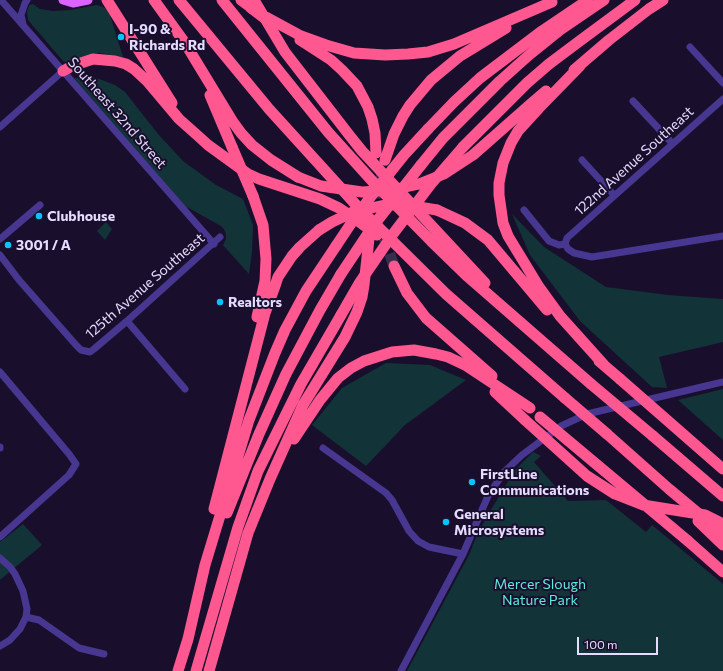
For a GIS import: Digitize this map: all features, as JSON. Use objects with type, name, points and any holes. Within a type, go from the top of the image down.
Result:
[{"type":"highway","points":[[107,0],[177,110],[197,135]]},
{"type":"highway","points":[[154,0],[185,43],[241,134],[271,160],[298,177],[321,186],[362,192],[392,190],[419,184],[444,174],[468,159],[532,103],[580,66]]},
{"type":"highway","points":[[179,0],[269,109],[358,207],[421,270],[464,311],[723,534]]},
{"type":"highway","points":[[222,0],[328,132],[374,183],[431,241],[466,275],[723,496]]},
{"type":"highway","points":[[241,0],[252,4],[273,22],[331,60],[357,86],[372,119],[375,133],[376,152]]},
{"type":"highway","points":[[178,671],[205,565],[241,444],[275,353],[306,291],[364,206],[404,155],[454,102],[480,78],[536,36],[588,0]]},
{"type":"highway","points":[[205,565],[283,380],[341,274],[373,226],[421,165],[458,123],[500,81],[560,30],[604,0]]},
{"type":"highway","points":[[196,671],[238,527],[258,471],[301,384],[364,276],[393,234],[431,184],[463,147],[527,83],[549,64],[635,0]]},
{"type":"highway","points":[[604,365],[560,316],[538,287],[508,236],[503,223],[499,183],[503,163],[511,143],[518,131],[580,66],[609,40],[663,0]]},
{"type":"highway","points":[[273,22],[311,40],[344,50],[386,55],[408,54],[428,52],[454,44],[554,1]]},
{"type":"highway","points":[[385,160],[394,134],[403,116],[430,80],[460,56],[554,1]]},
{"type":"highway","points":[[252,4],[285,52],[362,152],[482,281],[564,360]]},
{"type":"highway","points":[[170,21],[212,100],[253,196],[263,225],[265,237],[265,281],[229,449]]},
{"type":"highway","points":[[63,71],[72,66],[93,59],[115,61],[126,64],[147,81],[180,119],[208,145],[248,174],[320,199],[339,208],[357,220],[421,270]]},
{"type":"highway","points":[[198,597],[210,527],[229,449],[265,313],[278,277],[296,252],[319,230],[353,212],[385,205],[406,205],[437,210],[465,223],[488,240],[558,324],[701,450],[723,467]]},
{"type":"highway","points":[[209,671],[248,533],[270,479],[304,405],[347,333],[362,297],[369,239]]},
{"type":"highway","points":[[394,266],[407,293],[426,318],[723,572]]},
{"type":"highway","points":[[270,479],[320,400],[338,378],[351,368],[374,356],[392,352],[420,351],[448,357],[465,365],[530,408]]},
{"type":"highway","points":[[448,357],[483,381],[587,476],[615,494],[643,504],[705,515],[723,524]]},
{"type":"highway","points":[[653,436],[723,489]]},
{"type":"highway","points":[[670,489],[681,504],[723,545]]},
{"type":"highway","points":[[688,541],[723,564]]},
{"type":"main road","points":[[63,0],[73,3],[88,0]]},
{"type":"street","name":"Southeast 32nd Street","points":[[0,0],[23,24],[214,244]]},
{"type":"street","points":[[23,24],[21,15],[27,0]]},
{"type":"street","points":[[690,47],[723,83]]},
{"type":"street","points":[[0,127],[63,71]]},
{"type":"street","name":"122nd Avenue Southeast","points":[[565,244],[567,238],[723,99]]},
{"type":"street","points":[[633,101],[672,143]]},
{"type":"street","points":[[582,160],[614,196]]},
{"type":"street","points":[[0,239],[40,205]]},
{"type":"street","points":[[524,210],[549,241],[559,245],[565,244],[568,249],[574,253],[592,257],[723,236]]},
{"type":"street","name":"125th Avenue Southeast","points":[[0,255],[19,280],[76,346],[85,352],[90,352],[127,321],[220,237]]},
{"type":"street","points":[[127,321],[185,389]]},
{"type":"street","points":[[0,372],[76,464],[69,476],[0,537]]},
{"type":"street","points":[[401,671],[463,554],[488,496],[504,472],[531,447],[561,426],[587,414],[707,387],[723,382]]},
{"type":"street","points":[[323,448],[386,494],[392,500],[409,531],[418,541],[429,547],[463,554]]},
{"type":"street","points":[[0,558],[10,567],[19,582],[26,601],[26,617],[20,629],[10,640],[0,646]]},
{"type":"street","points":[[26,617],[39,620],[79,648],[104,654]]},
{"type":"green space","points":[[33,4],[40,9],[53,11],[71,10],[97,5],[105,8],[110,15],[123,57],[99,53],[85,56],[69,63],[63,61],[28,20],[27,12],[29,5]]},
{"type":"green space","points":[[94,77],[115,85],[125,92],[158,134],[183,161],[216,185],[243,199],[253,225],[252,252],[249,274],[223,245],[226,239],[224,229],[185,206],[74,78]]},
{"type":"green space","points":[[512,214],[544,247],[606,287],[668,295],[723,299],[723,342],[659,357],[667,388],[652,387],[580,321],[530,255]]},
{"type":"green space","points":[[106,222],[112,229],[105,240],[97,231]]},
{"type":"green space","points":[[386,363],[430,365],[466,380],[405,425],[366,466],[312,425],[342,388]]},
{"type":"green space","points":[[723,389],[723,440],[678,400]]},
{"type":"green space","name":"Mercer Slough Nature Park","points":[[533,452],[541,456],[534,462],[568,501],[606,500],[646,532],[652,525],[723,584],[723,671],[407,671],[470,553],[486,518],[515,470]]},
{"type":"green space","points":[[23,524],[42,545],[0,580],[0,542]]},
{"type":"tunnel","points":[[381,215],[381,178],[385,160]]},
{"type":"tunnel","points":[[384,238],[394,266]]},
{"type":"place","name":"I-90 & Richards Rd","points":[[121,37]]},
{"type":"place","name":"Clubhouse","points":[[39,216]]},
{"type":"place","name":"3001 / A","points":[[8,245]]},
{"type":"place","name":"Realtors","points":[[220,302]]},
{"type":"place","name":"FirstLine Communications","points":[[472,482]]},
{"type":"place","name":"General Microsystems","points":[[446,522]]}]
